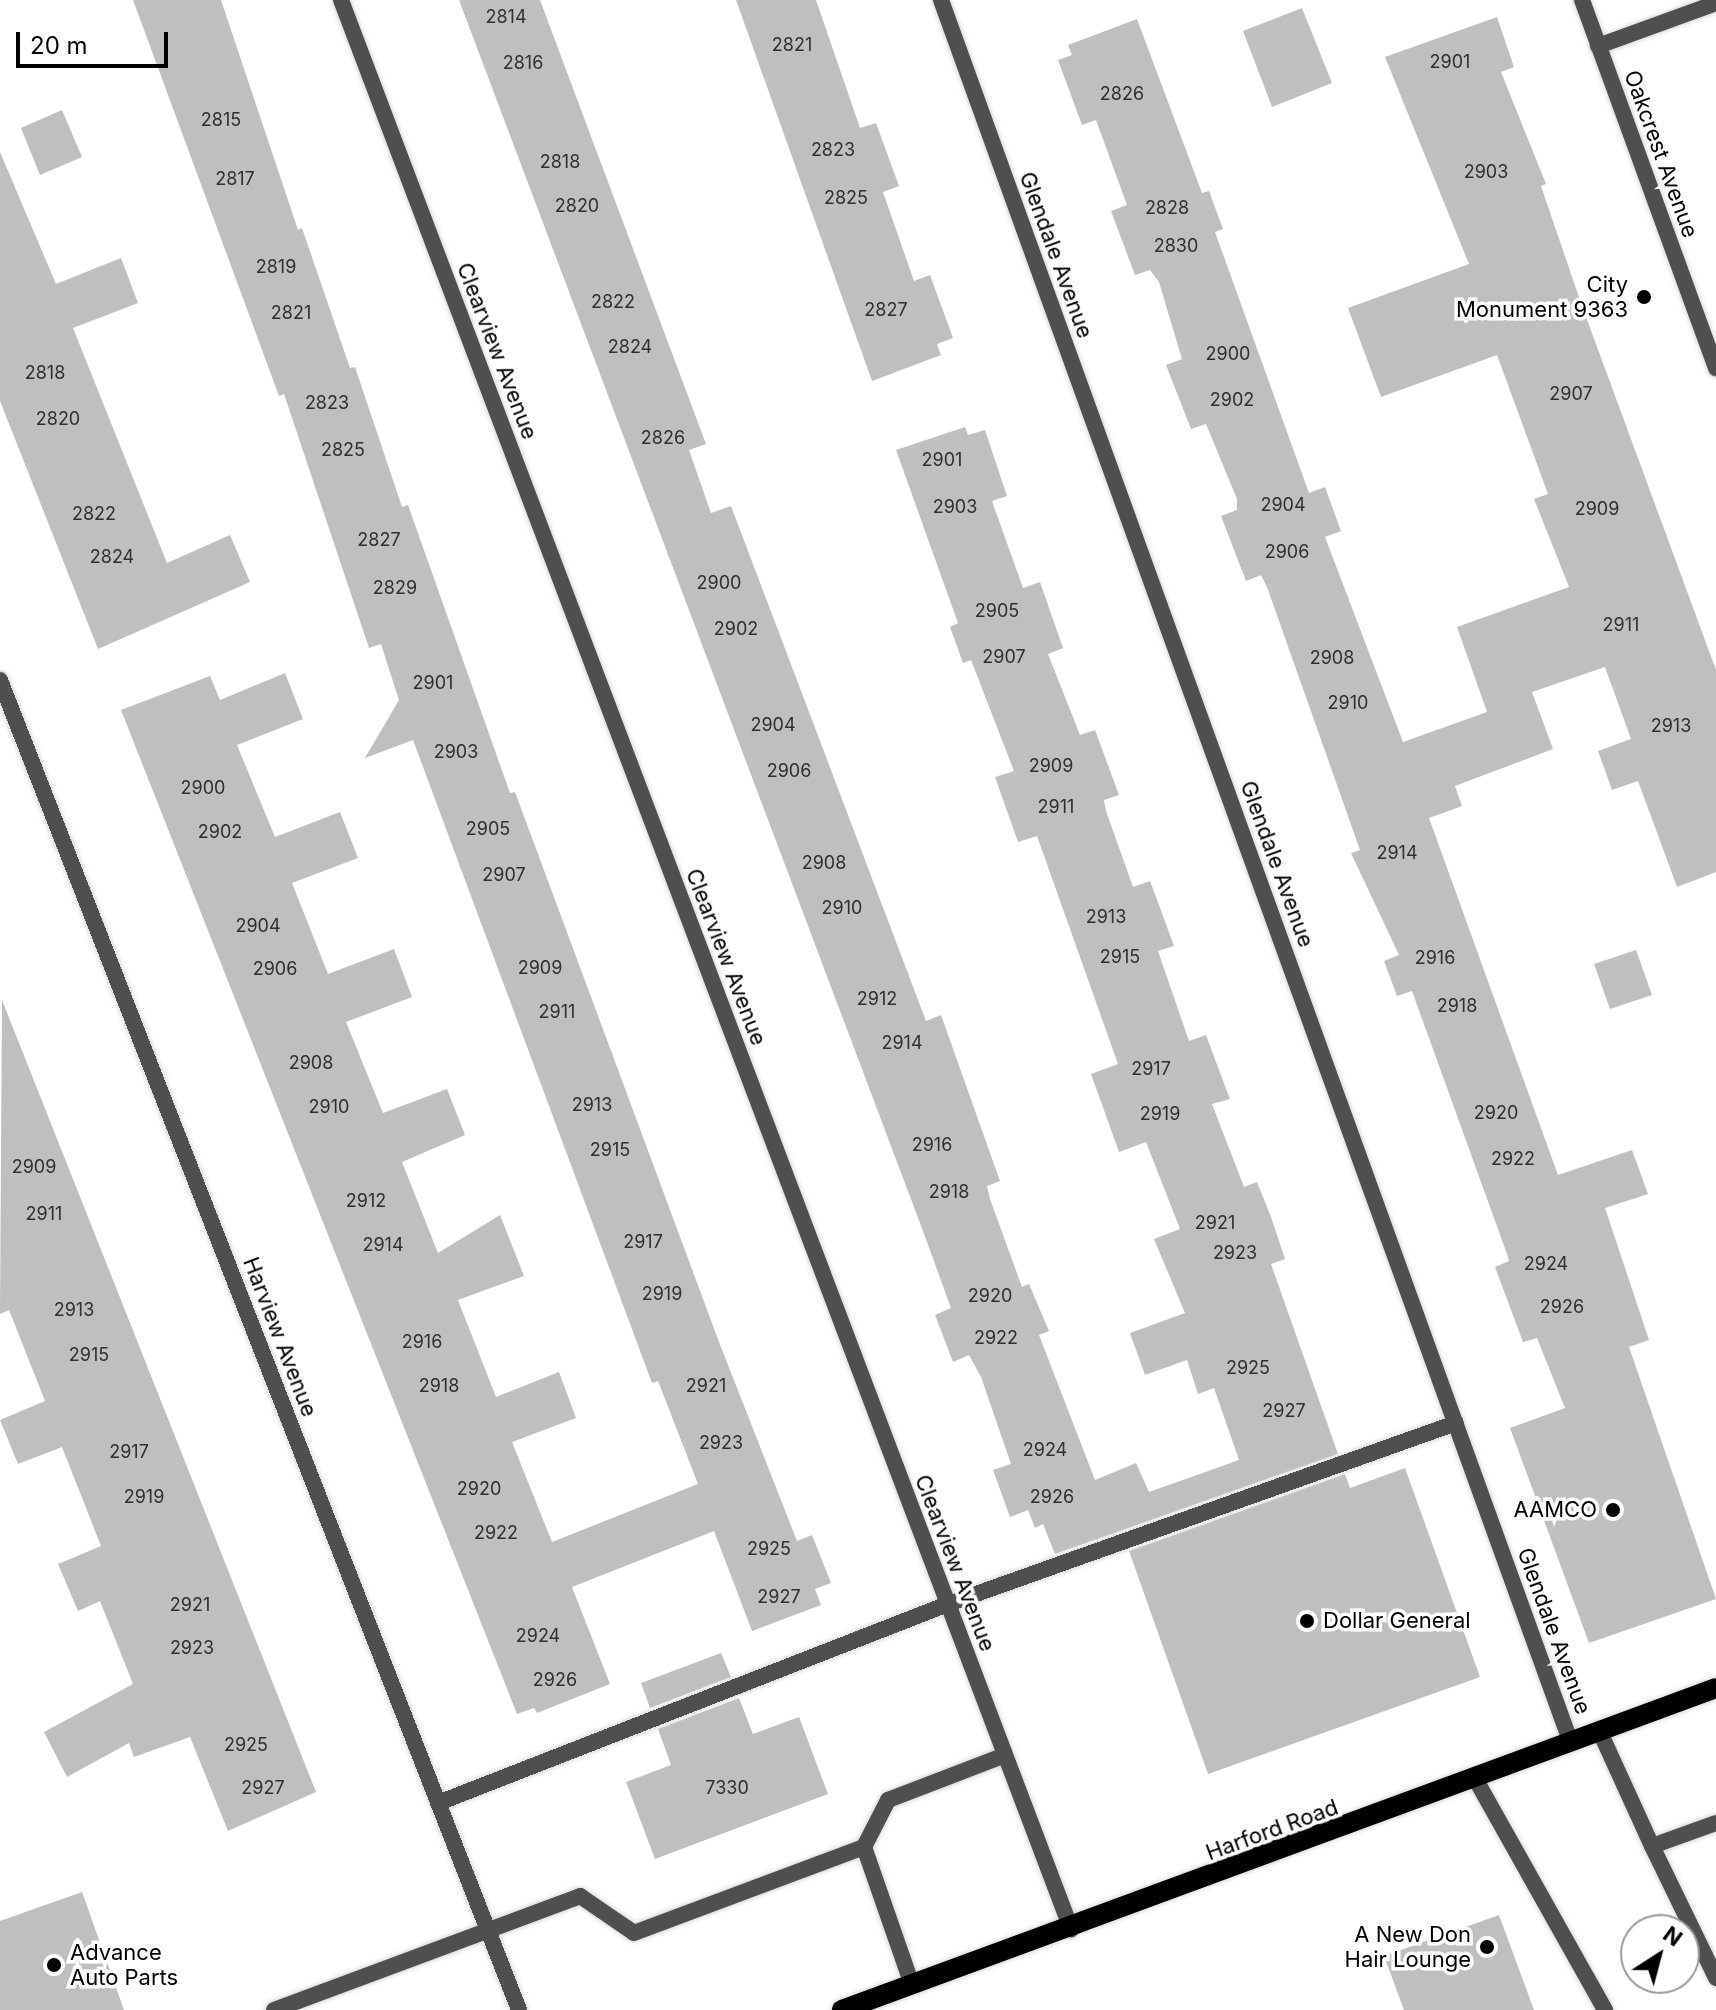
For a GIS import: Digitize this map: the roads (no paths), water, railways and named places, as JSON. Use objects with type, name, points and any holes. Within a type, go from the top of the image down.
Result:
[{"type":"main road","name":"Harford Road","points":[[850,2009],[1476,1780],[1716,1688]]},
{"type":"street","name":"Clearview Avenue","points":[[341,0],[1071,1929]]},
{"type":"street","name":"Glendale Avenue","points":[[941,0],[1571,1743]]},
{"type":"street","name":"Oakcrest Avenue","points":[[1582,0],[1716,368]]},
{"type":"street","points":[[1598,46],[1716,3]]},
{"type":"street","name":"Harview Avenue","points":[[0,680],[519,2010]]},
{"type":"street","points":[[438,1803],[948,1604],[1456,1423]]},
{"type":"street","points":[[1600,1732],[1716,1978]]},
{"type":"street","points":[[274,2010],[580,1896],[634,1933],[864,1847],[888,1800],[1005,1755]]},
{"type":"street","points":[[1476,1780],[1605,2010]]},
{"type":"street","points":[[1652,1846],[1716,1823]]},
{"type":"street","points":[[864,1847],[912,1985]]},
{"type":"place","name":"City Monument 9363","points":[[1644,297]]},
{"type":"place","name":"AAMCO","points":[[1613,1510]]},
{"type":"place","name":"Dollar General","points":[[1307,1621]]},
{"type":"place","name":"A New Don Hair Lounge","points":[[1487,1947]]},
{"type":"place","name":"Advance Auto Parts","points":[[54,1965]]}]
